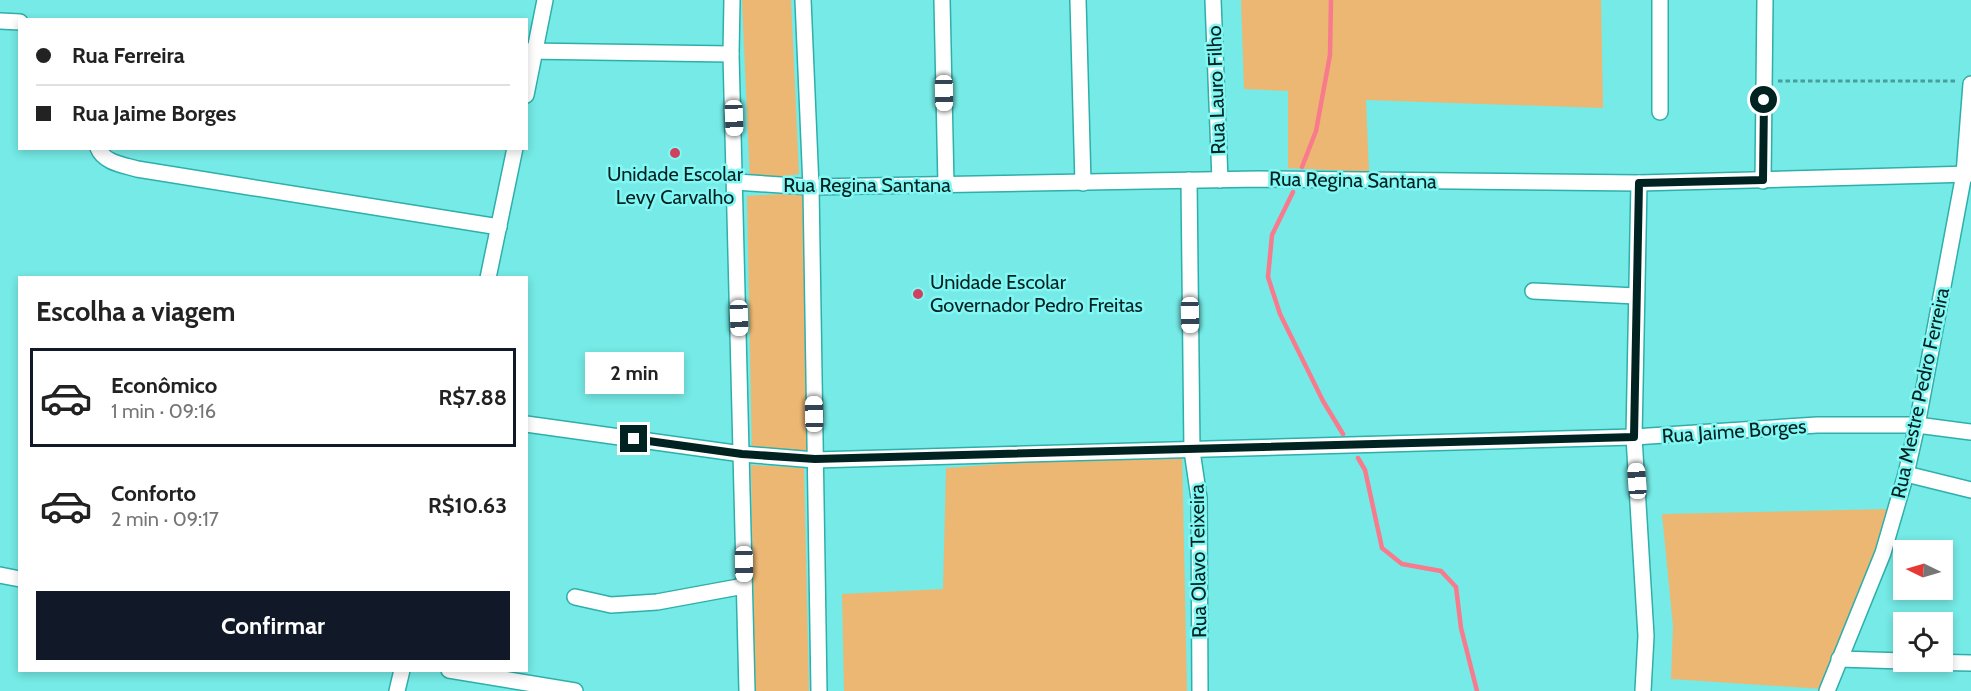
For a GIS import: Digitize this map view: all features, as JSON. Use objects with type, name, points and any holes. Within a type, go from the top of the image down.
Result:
[{"type":"street","points":[[528,77],[531,51],[545,0]]},
{"type":"street","points":[[732,0],[731,54],[747,691]]},
{"type":"street","points":[[803,0],[811,187],[819,691]]},
{"type":"street","points":[[942,0],[946,185]]},
{"type":"street","points":[[1078,0],[1083,183]]},
{"type":"street","name":"Rua Lauro Filho","points":[[1213,0],[1220,180]]},
{"type":"street","points":[[1660,0],[1660,112]]},
{"type":"street","points":[[1763,180],[1766,0]]},
{"type":"street","points":[[0,21],[18,22]]},
{"type":"street","points":[[531,51],[731,54]]},
{"type":"street","name":"Rua Mestre Pedro Ferreira","points":[[1827,691],[1883,553],[1906,474],[1967,174],[1966,83]]},
{"type":"street","points":[[99,150],[100,154],[110,161],[138,169],[499,227]]},
{"type":"street","points":[[488,276],[515,150]]},
{"type":"street","name":"Rua Regina Santana","points":[[736,182],[811,187],[1189,180],[1639,183],[1967,174]]},
{"type":"street","name":"Rua Olavo Teixeira","points":[[1189,180],[1192,451],[1199,498],[1200,691]]},
{"type":"street","points":[[1639,183],[1634,437],[1646,636],[1643,691]]},
{"type":"street","points":[[1533,291],[1636,296]]},
{"type":"street","name":"Rua Jaime Borges","points":[[528,424],[742,454],[815,459],[1192,451],[1634,437],[1817,425],[1917,425],[1971,432]]},
{"type":"street","points":[[1906,474],[1971,490]]},
{"type":"street","points":[[0,575],[18,579]]},
{"type":"street","points":[[575,597],[611,605],[657,602],[744,586]]},
{"type":"street","points":[[1839,659],[1893,661]]},
{"type":"street","points":[[1953,663],[1971,663]]},
{"type":"street","points":[[397,691],[402,672]]},
{"type":"street","points":[[461,672],[575,691]]},
{"type":"path","points":[[1765,80],[1966,83]]},
{"type":"shaded area","points":[[742,0],[791,0],[799,174],[750,183]]},
{"type":"shaded area","points":[[1241,0],[1601,0],[1603,108],[1366,100],[1369,172],[1288,168],[1288,91],[1244,89]]},
{"type":"shaded area","points":[[803,193],[807,451],[752,455],[747,196]]},
{"type":"shaded area","points":[[1182,451],[1187,691],[844,691],[842,594],[943,589],[946,468]]},
{"type":"shaded area","points":[[751,465],[804,468],[809,691],[755,691]]},
{"type":"shaded area","points":[[1889,509],[1877,557],[1823,689],[1671,679],[1673,626],[1662,514]]},
{"type":"waterway","points":[[1302,167],[1316,131],[1330,55],[1331,0]]},
{"type":"waterway","points":[[1293,192],[1272,235],[1268,277],[1280,314],[1323,401],[1343,434]]},
{"type":"waterway","points":[[1358,458],[1365,470],[1382,548],[1402,564],[1441,571],[1456,587],[1461,628],[1477,691]]},
{"type":"place","name":"Unidade Escolar Levy Carvalho","points":[[675,153]]},
{"type":"place","name":"Unidade Escolar Governador Pedro Freitas","points":[[918,294]]},
{"type":"route","points":[[634,439],[742,454],[815,459],[1634,437],[1639,183],[1763,180],[1764,100]]}]
